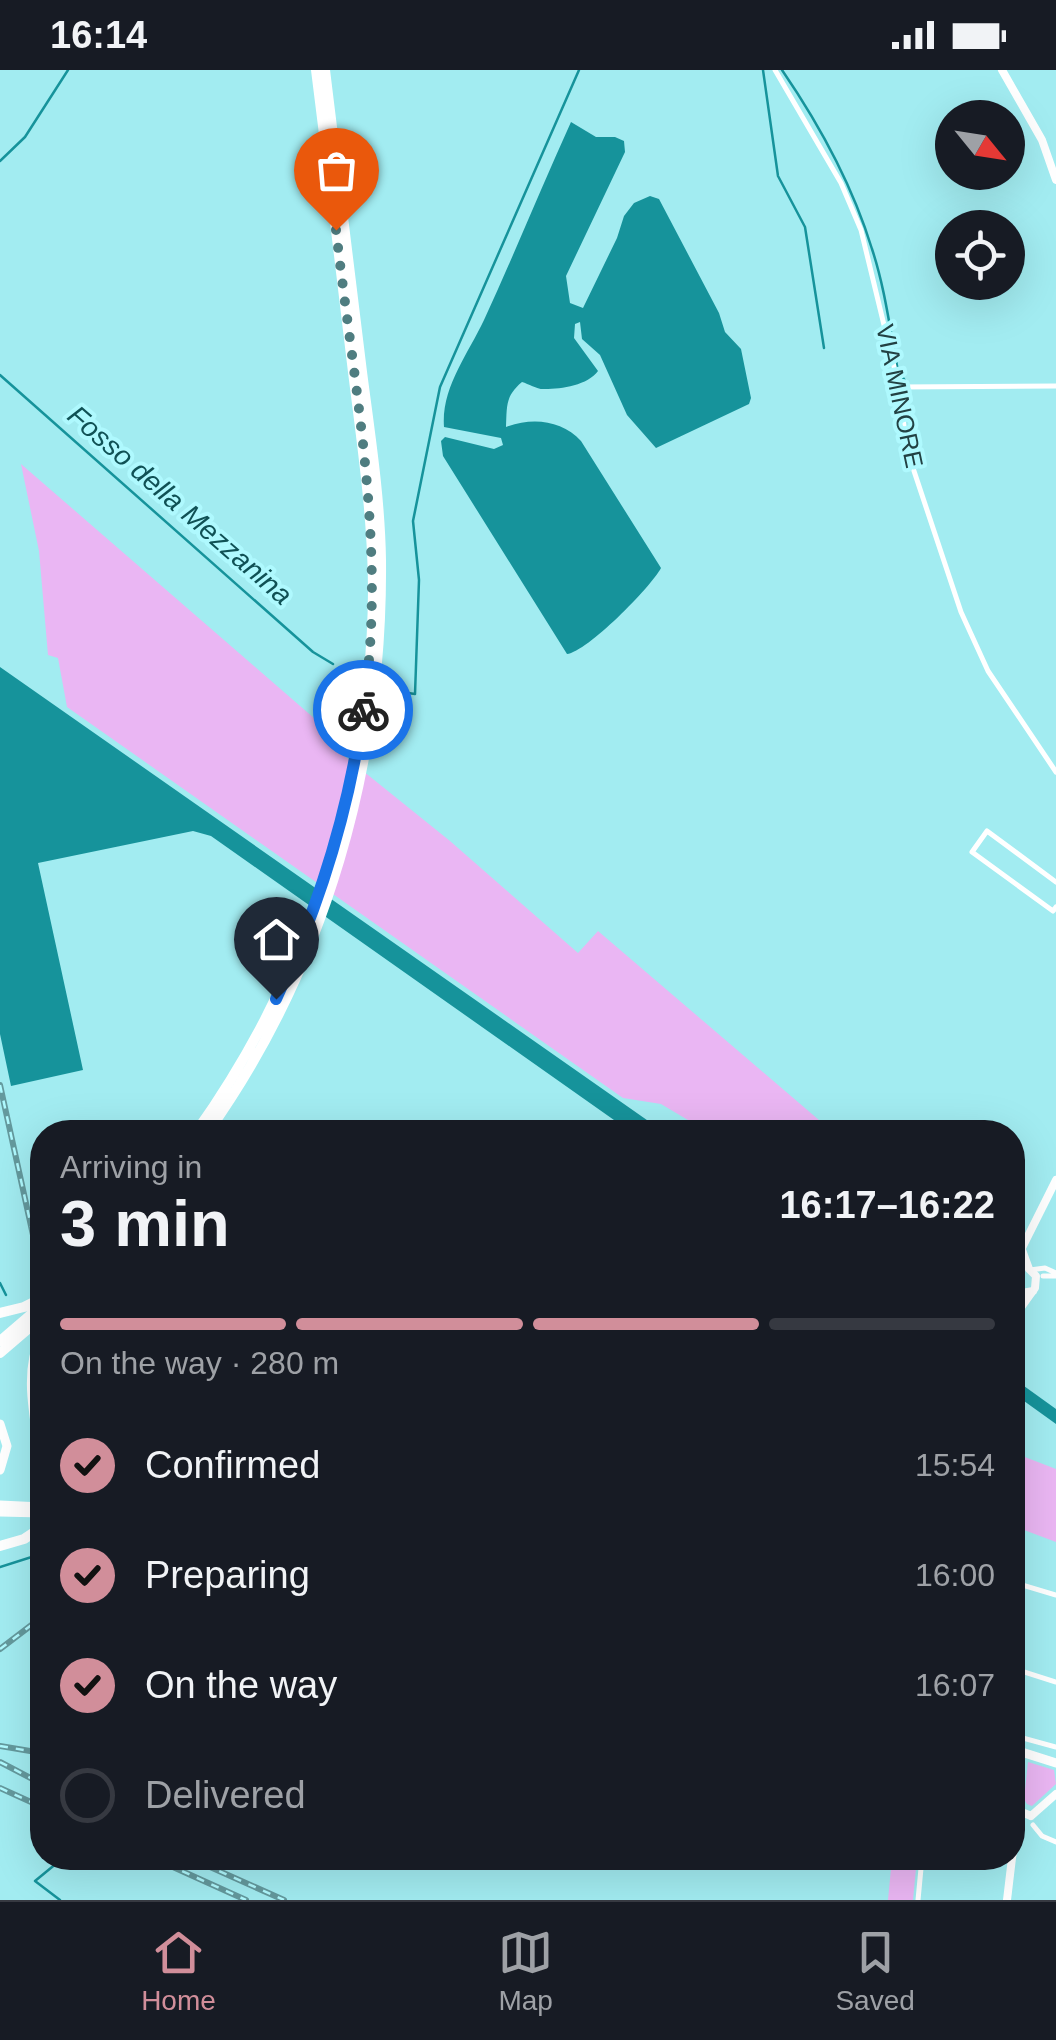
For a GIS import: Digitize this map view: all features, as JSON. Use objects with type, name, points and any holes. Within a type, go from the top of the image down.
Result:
[{"type":"highway","points":[[204,1120],[244,1059],[297,953],[335,845],[365,728],[371,628],[370,524],[316,70]]},
{"type":"highway","points":[[215,1120],[270,1032],[313,939],[344,846],[380,618],[379,525],[325,70]]},
{"type":"highway","points":[[0,1312],[30,1305]]},
{"type":"highway","points":[[0,1341],[30,1313]]},
{"type":"highway","points":[[0,1353],[30,1327]]},
{"type":"highway","points":[[0,1546],[30,1534]]},
{"type":"main road","points":[[0,1424],[7,1446],[0,1470]]},
{"type":"main road","points":[[0,1508],[30,1509]]},
{"type":"main road","points":[[1025,1753],[1056,1763]]},
{"type":"street","name":"VIA MINORE","points":[[775,70],[841,184],[861,230],[899,387],[907,450],[960,612],[988,671],[1056,772]]},
{"type":"street","points":[[1002,70],[1042,140],[1056,180]]},
{"type":"street","points":[[899,387],[1056,386]]},
{"type":"street","points":[[1056,882],[987,831],[972,852],[1053,911],[1056,907]]},
{"type":"street","points":[[1025,1244],[1056,1180]]},
{"type":"street","points":[[1025,1258],[1038,1284]]},
{"type":"street","points":[[1025,1304],[1045,1268]]},
{"type":"street","points":[[1025,1272],[1045,1268],[1056,1274]]},
{"type":"street","points":[[1025,1294],[1056,1274]]},
{"type":"street","points":[[1025,1586],[1056,1595]]},
{"type":"street","points":[[1025,1672],[1056,1682]]},
{"type":"street","points":[[1025,1739],[1056,1747]]},
{"type":"street","points":[[1025,1820],[1056,1794]]},
{"type":"street","points":[[1025,1824],[1056,1842]]},
{"type":"street","points":[[918,1900],[921,1870]]},
{"type":"street","points":[[1008,1900],[1011,1870]]},
{"type":"shaded area","points":[[21,464],[322,725],[327,742],[450,841],[578,953],[598,931],[819,1120],[688,1120],[661,1104],[623,1098],[67,707],[58,658],[48,655],[39,551]]},
{"type":"shaded area","points":[[1025,1457],[1056,1469],[1056,1542],[1025,1530]]},
{"type":"shaded area","points":[[1028,1762],[1054,1770],[1056,1784],[1032,1806],[1025,1801]]},
{"type":"shaded area","points":[[891,1870],[916,1870],[913,1900],[888,1900]]},
{"type":"water","points":[[571,122],[596,137],[624,141],[625,152],[566,276],[570,303],[583,308],[624,216],[634,203],[650,196],[659,199],[719,313],[725,332],[741,349],[751,398],[749,404],[656,448],[627,415],[600,355],[582,339],[580,322],[575,324],[574,338],[598,371],[594,376],[552,389],[522,382],[512,392],[506,427],[546,422],[581,441],[661,568],[618,617],[589,642],[567,654],[443,456],[441,441],[445,437],[494,449],[503,445],[501,438],[444,427],[444,413],[457,372],[495,296]]},
{"type":"water","points":[[0,667],[647,1120],[614,1120],[211,836],[193,831],[38,863],[83,1070],[11,1086],[0,1034]]},
{"type":"water","points":[[1025,1387],[1056,1409],[1056,1424],[1025,1402]]},
{"type":"waterway","name":"Fosso della Mezzanina","points":[[0,161],[25,137],[68,70]]},
{"type":"waterway","points":[[408,693],[415,694],[419,580],[413,521],[440,387],[579,70]]},
{"type":"waterway","points":[[763,70],[778,176],[805,227],[824,348]]},
{"type":"waterway","points":[[782,70],[822,134],[855,202],[880,279],[898,371],[906,382]]},
{"type":"waterway","name":"Fosso della Mezzanina","points":[[0,375],[313,652],[333,664]]},
{"type":"waterway","points":[[341,668],[349,672]]},
{"type":"waterway","points":[[0,1283],[6,1295]]},
{"type":"waterway","points":[[0,1567],[30,1557]]},
{"type":"waterway","points":[[48,1870],[35,1881],[60,1900]]},
{"type":"railway","points":[[0,1085],[30,1221]]},
{"type":"railway","points":[[0,1649],[30,1626]]},
{"type":"railway","points":[[0,1746],[30,1751]]},
{"type":"railway","points":[[0,1762],[30,1778]]},
{"type":"railway","points":[[0,1788],[30,1802]]},
{"type":"railway","points":[[180,1870],[246,1900]]},
{"type":"railway","points":[[217,1870],[284,1900]]},
{"type":"way so far","points":[[336,230],[370,524],[371,628],[363,710]]},
{"type":"route","points":[[276,999],[297,953],[335,845],[363,710]]}]
